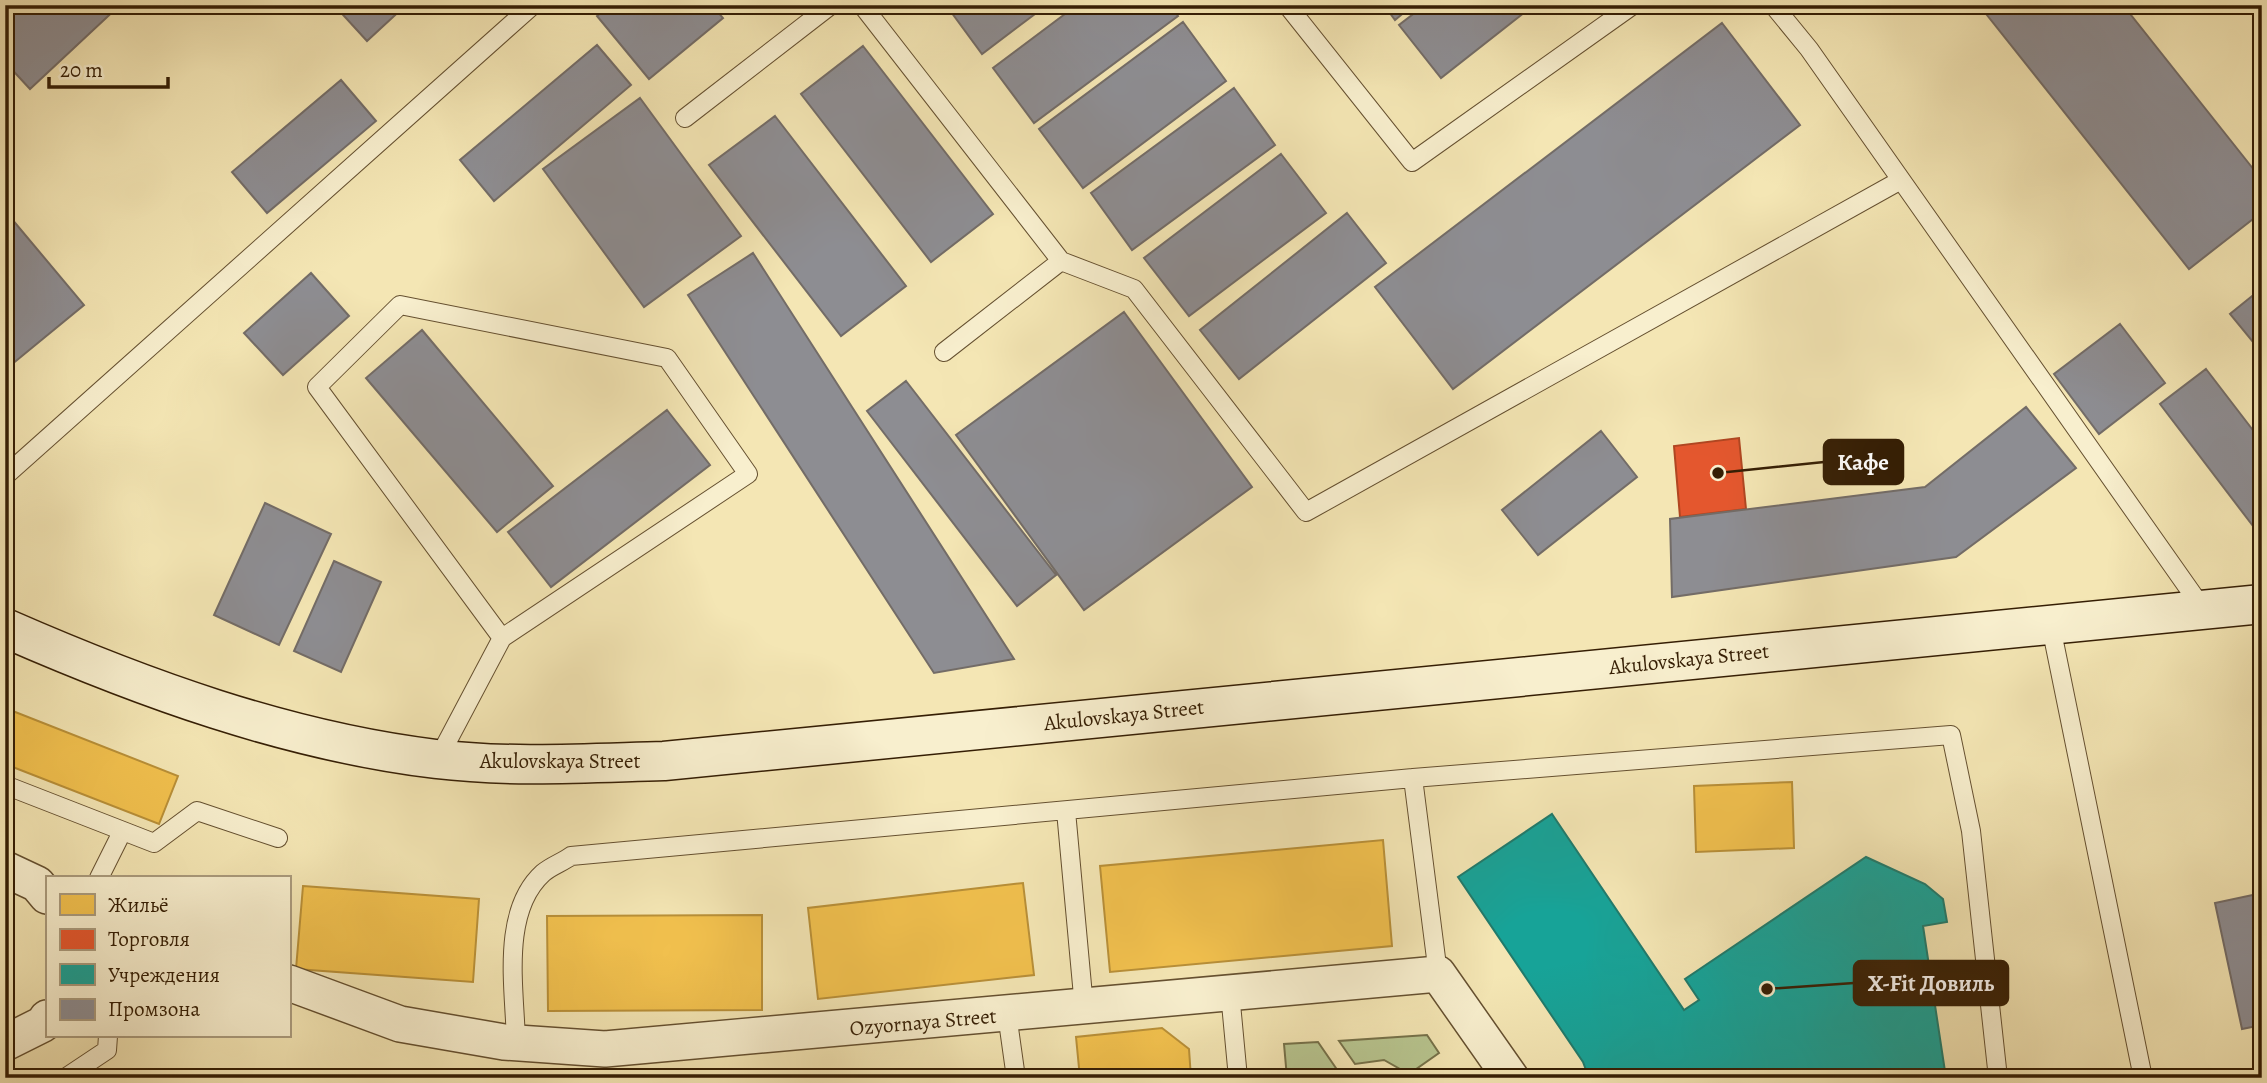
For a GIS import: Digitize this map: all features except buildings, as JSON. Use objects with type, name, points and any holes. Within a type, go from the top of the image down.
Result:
[{"type":"street","name":"Akulovskaya Street","points":[[5,628],[111,675],[281,728],[362,747],[438,759],[542,764],[664,761],[2050,622],[2262,604]]},
{"type":"street","points":[[5,869],[37,884],[46,895]]},
{"type":"street","name":"Ozyornaya Street","points":[[290,983],[400,1024],[516,1043],[605,1049],[1438,974]]},
{"type":"street","points":[[1438,974],[1511,1078]]},
{"type":"street","points":[[5,1043],[43,1024],[46,1020]]},
{"type":"lane","points":[[5,475],[533,5]]},
{"type":"lane","points":[[685,118],[831,5]]},
{"type":"lane","points":[[862,5],[1061,261],[1134,289],[1306,512],[1901,180]]},
{"type":"lane","points":[[1287,5],[1412,162],[1633,5]]},
{"type":"lane","points":[[1773,5],[1810,49],[2203,609]]},
{"type":"lane","points":[[944,352],[1061,261]]},
{"type":"lane","points":[[438,759],[502,638],[748,474],[667,358],[400,305],[317,387],[502,638]]},
{"type":"lane","points":[[2050,622],[2143,1078]]},
{"type":"lane","points":[[516,1043],[514,926],[523,898],[544,873],[571,856],[1413,778],[1951,735],[1971,831],[1998,1078]]},
{"type":"lane","points":[[1413,778],[1438,974]]},
{"type":"lane","points":[[5,785],[154,843],[197,811],[278,838]]},
{"type":"lane","points":[[1066,811],[1084,1007]]},
{"type":"lane","points":[[100,876],[122,832]]},
{"type":"lane","points":[[1230,993],[1238,1078]]},
{"type":"lane","points":[[1007,1014],[1016,1078]]},
{"type":"lane","points":[[65,1078],[107,1050],[108,1038]]},
{"type":"green space","points":[[1427,1035],[1439,1053],[1409,1074],[1384,1060],[1355,1064],[1339,1041]]},
{"type":"green space","points":[[1318,1042],[1340,1074],[1337,1078],[1287,1078],[1284,1044]]},
{"type":"place","name":"Кафе","points":[[1718,473]]},
{"type":"place","name":"X-Fit Довиль","points":[[1767,989]]}]
